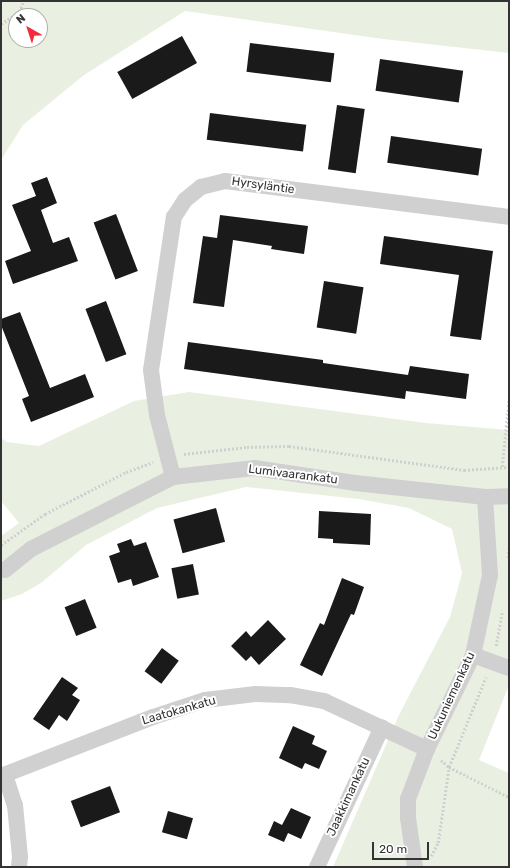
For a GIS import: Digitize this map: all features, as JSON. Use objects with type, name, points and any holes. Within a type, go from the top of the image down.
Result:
[{"type":"street","name":"Hyrsyläntie","points":[[173,476],[157,415],[151,370],[174,217],[185,200],[201,187],[225,181],[509,217]]},
{"type":"street","name":"Lumivaarankatu","points":[[5,570],[31,549],[173,476],[254,468],[355,483],[485,497],[509,496]]},
{"type":"street","name":"Uukuniemenkatu","points":[[422,864],[408,818],[408,799],[427,749],[473,655],[490,575],[485,497]]},
{"type":"street","points":[[473,655],[509,668]]},
{"type":"street","name":"Laatokankatu","points":[[3,776],[153,717],[206,700],[256,694],[290,695],[324,701],[427,749]]},
{"type":"street","name":"Jaakkimankatu","points":[[317,867],[382,727]]},
{"type":"street","points":[[3,776],[15,805],[20,857],[19,867]]},
{"type":"path","points":[[1,24],[19,12],[24,1]]},
{"type":"path","points":[[502,467],[509,399]]},
{"type":"path","points":[[185,454],[247,447],[289,446],[423,466],[464,470],[509,467]]},
{"type":"path","points":[[1,545],[45,514],[126,472],[160,459]]},
{"type":"path","points":[[508,562],[509,548]]},
{"type":"path","points":[[422,864],[438,843],[449,767],[493,661],[502,609]]},
{"type":"path","points":[[427,749],[449,767],[509,797]]},
{"type":"green space","points":[[1,1],[509,1],[509,53],[383,39],[185,11],[84,75],[23,125],[1,160]]},
{"type":"green space","points":[[189,392],[426,423],[509,430],[509,685],[479,760],[509,773],[509,867],[333,867],[399,715],[450,617],[462,573],[452,529],[409,508],[359,499],[246,487],[157,508],[86,545],[41,583],[22,594],[1,601],[1,536],[19,523],[1,501],[1,438],[7,442],[39,446],[134,401]]},
{"type":"building","points":[[182,36],[197,63],[132,99],[117,72]]},
{"type":"building","points":[[250,43],[334,53],[331,82],[246,72]]},
{"type":"building","points":[[380,59],[463,71],[459,102],[376,91]]},
{"type":"building","points":[[337,105],[365,109],[356,173],[328,169]]},
{"type":"building","points":[[210,113],[306,125],[303,152],[207,140]]},
{"type":"building","points":[[391,136],[482,149],[478,176],[387,163]]},
{"type":"building","points":[[47,177],[57,203],[41,210],[53,243],[69,237],[78,261],[13,284],[5,261],[31,251],[12,205],[36,196],[31,183]]},
{"type":"building","points":[[116,214],[138,271],[115,280],[94,223]]},
{"type":"building","points":[[220,215],[308,226],[304,254],[271,249],[272,246],[233,240],[224,307],[193,303],[203,236],[217,238]]},
{"type":"building","points":[[384,236],[493,251],[481,340],[450,336],[459,275],[380,264]]},
{"type":"building","points":[[324,281],[364,287],[356,334],[317,327]]},
{"type":"building","points":[[106,301],[126,354],[106,362],[85,309]]},
{"type":"building","points":[[20,312],[50,388],[85,374],[94,397],[31,422],[22,399],[29,396],[1,325],[1,319]]},
{"type":"building","points":[[188,342],[323,360],[323,363],[408,375],[410,366],[469,374],[466,399],[406,391],[405,399],[184,369]]},
{"type":"building","points":[[216,508],[225,542],[183,553],[173,519]]},
{"type":"building","points":[[319,511],[371,514],[370,545],[333,543],[333,539],[318,538]]},
{"type":"building","points":[[131,539],[134,546],[146,542],[159,577],[133,586],[131,579],[118,583],[109,556],[120,552],[117,544]]},
{"type":"building","points":[[193,564],[199,594],[177,599],[171,568]]},
{"type":"building","points":[[342,578],[364,587],[354,615],[351,614],[322,676],[300,665],[320,623],[324,625]]},
{"type":"building","points":[[85,599],[97,628],[76,636],[65,607]]},
{"type":"building","points":[[268,620],[286,639],[259,665],[251,656],[246,661],[231,646],[246,631],[251,637]]},
{"type":"building","points":[[162,648],[179,661],[161,684],[145,671]]},
{"type":"building","points":[[62,677],[78,688],[72,695],[80,700],[67,721],[59,715],[49,730],[33,719]]},
{"type":"building","points":[[293,726],[315,736],[312,744],[327,751],[319,769],[305,763],[302,769],[279,758]]},
{"type":"building","points":[[110,786],[120,812],[81,827],[71,801]]},
{"type":"building","points":[[291,808],[311,817],[301,839],[288,833],[284,842],[268,835],[274,821],[282,825]]},
{"type":"building","points":[[168,811],[193,818],[187,839],[162,832]]}]
